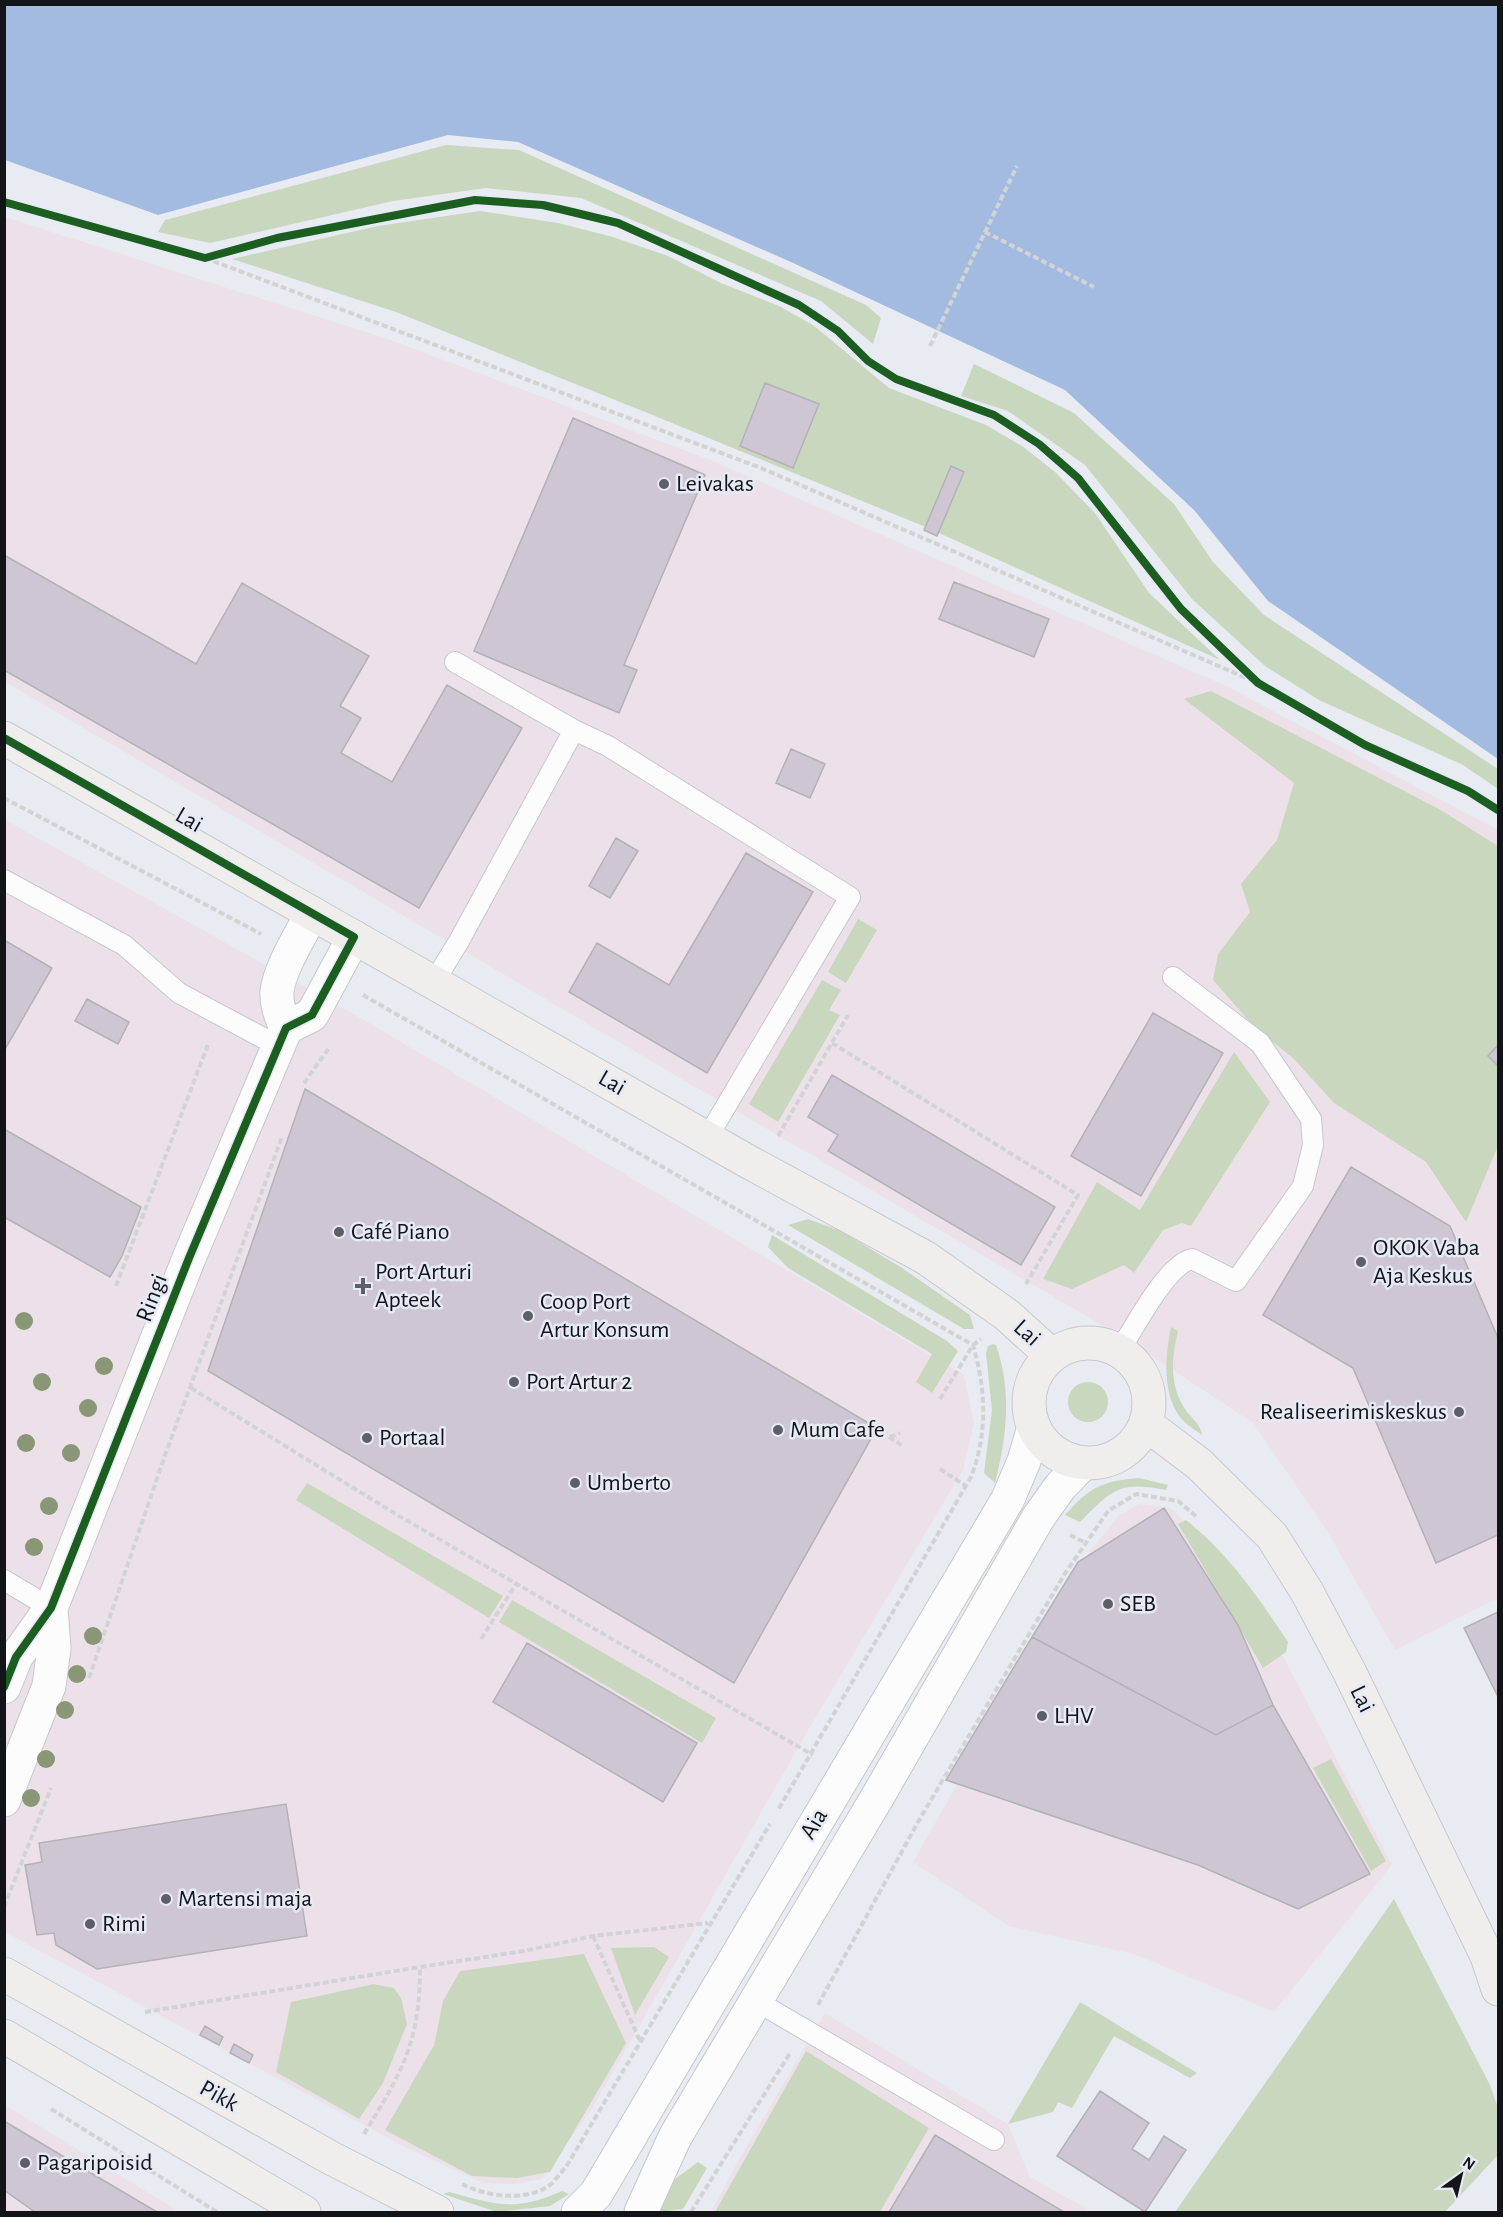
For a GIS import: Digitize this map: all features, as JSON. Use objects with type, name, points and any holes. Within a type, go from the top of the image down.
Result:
[{"type":"street","name":"Lai","points":[[4,738],[707,1138],[926,1258],[1007,1315],[1052,1355]]},
{"type":"street","points":[[312,913],[291,953],[277,991],[282,1037],[312,1016],[354,937]]},
{"type":"street","name":"Ringi","points":[[4,1688],[16,1657],[51,1608],[189,1258],[282,1037]]},
{"type":"street","name":"Lai","points":[[1034,1427],[1029,1412],[1033,1381],[1052,1355],[1067,1346],[1085,1342],[1103,1343],[1120,1350]]},
{"type":"street","points":[[1034,1427],[1042,1441],[1054,1452],[1083,1463],[1099,1463],[1128,1450],[1146,1424],[1150,1408],[1146,1383],[1133,1361],[1120,1350]]},
{"type":"street","name":"Lai","points":[[1146,1424],[1199,1464],[1272,1536],[1307,1592],[1493,1960],[1498,1989]]},
{"type":"street","name":"Aia","points":[[578,2212],[596,2194],[1008,1499],[1024,1461],[1034,1427]]},
{"type":"street","name":"Aia","points":[[641,2212],[675,2137],[878,1796],[1038,1518],[1060,1487],[1083,1463]]},
{"type":"street","name":"Ringi","points":[[4,1800],[49,1686],[54,1648],[51,1608]]},
{"type":"street","name":"Pikk","points":[[4,1974],[331,2158],[437,2212]]},
{"type":"street","points":[[4,2036],[304,2212]]},
{"type":"lane","points":[[455,662],[617,752],[850,897],[707,1138]]},
{"type":"lane","points":[[434,981],[459,941],[574,730]]},
{"type":"lane","points":[[4,880],[124,945],[179,993],[219,1015],[282,1037]]},
{"type":"lane","points":[[1120,1350],[1158,1291],[1175,1269],[1185,1261],[1192,1259],[1236,1281],[1303,1185],[1314,1145],[1311,1119],[1260,1043],[1173,977]]},
{"type":"lane","points":[[4,1580],[51,1608]]},
{"type":"lane","points":[[756,2001],[994,2140]]},
{"type":"path","points":[[930,346],[1017,166]]},
{"type":"path","points":[[985,232],[1094,287]]},
{"type":"path","points":[[194,255],[761,468],[1268,688]]},
{"type":"path","points":[[205,258],[216,255]]},
{"type":"path","points":[[1241,667],[1258,683]]},
{"type":"path","points":[[4,798],[263,936]]},
{"type":"path","points":[[360,993],[973,1346],[984,1399],[983,1431],[976,1465],[966,1486],[566,2167],[550,2185],[530,2194],[489,2194],[460,2184]]},
{"type":"path","points":[[117,1286],[219,1015]]},
{"type":"path","points":[[778,1137],[848,1015]]},
{"type":"path","points":[[832,1043],[1078,1195],[1026,1284]]},
{"type":"path","points":[[85,1689],[164,1458],[285,1129]]},
{"type":"path","points":[[940,1399],[973,1346]]},
{"type":"path","points":[[191,1388],[399,1516],[811,1753]]},
{"type":"path","points":[[900,1433],[889,1437],[903,1446]]},
{"type":"path","points":[[940,1469],[966,1486]]},
{"type":"path","points":[[691,2212],[804,2030],[924,1812],[1064,1575],[1108,1511],[1136,1494],[1178,1501],[1205,1523]]},
{"type":"path","points":[[481,1639],[516,1584]]},
{"type":"path","points":[[4,1907],[54,1779]]},
{"type":"path","points":[[153,2018],[143,2013],[524,1951],[593,1936],[709,1923]]},
{"type":"path","points":[[593,1936],[640,2041]]},
{"type":"path","points":[[363,2136],[395,2083],[410,2052],[420,2006],[420,1967]]},
{"type":"path","points":[[44,2104],[217,2212]]},
{"type":"path","points":[[353,2130],[372,2140]]},
{"type":"shaded area","points":[[5,217],[382,337],[711,460],[1226,686],[1498,830],[1498,1598],[1395,1650],[1329,1534],[1253,1423],[1132,1343],[5,682]]},
{"type":"shaded area","points":[[4,819],[371,1024],[964,1375],[974,1423],[963,1470],[807,1732],[593,2107],[542,2179],[514,2184],[483,2183],[407,2148],[5,1932]]},
{"type":"shaded area","points":[[1139,1504],[1171,1508],[1248,1589],[1392,1865],[1274,2012],[1134,1954],[1008,1926],[913,1862],[1087,1555],[1118,1516]]},
{"type":"shaded area","points":[[825,2013],[1008,2124],[1030,2177],[1092,2212],[711,2212],[738,2161]]},
{"type":"shaded area","points":[[5,2105],[180,2212],[5,2212]]},
{"type":"green space","points":[[446,145],[519,150],[866,305],[881,318],[873,344],[821,301],[581,198],[486,188],[393,201],[210,243],[158,232],[165,220]]},
{"type":"green space","points":[[480,211],[558,223],[613,237],[668,256],[721,283],[779,306],[813,325],[889,388],[986,425],[1022,446],[1055,472],[1095,513],[1149,593],[1220,660],[928,528],[650,414],[396,312],[232,259],[378,226]]},
{"type":"green space","points":[[974,364],[1074,413],[1174,504],[1213,562],[1264,615],[1498,769],[1498,789],[1463,765],[1319,700],[1265,666],[1192,599],[1085,465],[1008,411],[961,396]]},
{"type":"green space","points":[[1211,691],[1439,809],[1498,846],[1498,1146],[1466,1222],[1426,1162],[1334,1103],[1293,1058],[1256,1029],[1213,980],[1218,954],[1250,912],[1241,884],[1277,840],[1294,783],[1184,699]]},
{"type":"green space","points":[[858,919],[877,930],[846,983],[828,972]]},
{"type":"green space","points":[[822,980],[841,990],[829,1010],[840,1015],[778,1122],[749,1104]]},
{"type":"green space","points":[[1234,1052],[1270,1102],[1191,1226],[1182,1223],[1163,1230],[1134,1273],[1124,1265],[1072,1289],[1043,1279],[1097,1182],[1140,1210]]},
{"type":"green space","points":[[808,1219],[841,1231],[902,1268],[970,1315],[974,1329],[964,1329],[788,1225]]},
{"type":"green space","points":[[772,1235],[947,1341],[958,1351],[932,1393],[916,1382],[932,1354],[788,1268],[768,1247]]},
{"type":"green space","points":[[1171,1327],[1178,1331],[1173,1362],[1174,1383],[1181,1402],[1202,1435],[1182,1420],[1170,1397],[1166,1361]]},
{"type":"green space","points":[[996,1345],[1001,1362],[1006,1396],[1005,1431],[995,1483],[984,1473],[992,1410],[986,1354],[988,1346]]},
{"type":"green space","points":[[1088,1382],[1096,1383],[1102,1388],[1107,1394],[1107,1410],[1102,1416],[1096,1421],[1088,1422],[1080,1421],[1074,1416],[1069,1410],[1068,1402],[1069,1394],[1074,1388],[1080,1383]]},
{"type":"green space","points":[[1139,1478],[1168,1485],[1166,1490],[1127,1487],[1118,1490],[1109,1495],[1080,1522],[1065,1515],[1082,1498],[1098,1487],[1115,1481]]},
{"type":"green space","points":[[307,1483],[503,1596],[489,1618],[296,1500]]},
{"type":"green space","points":[[1186,1520],[1229,1562],[1288,1642],[1286,1652],[1263,1668],[1178,1524]]},
{"type":"green space","points":[[512,1600],[716,1718],[702,1743],[499,1622]]},
{"type":"green space","points":[[1331,1759],[1386,1861],[1371,1871],[1313,1768]]},
{"type":"green space","points":[[1394,1899],[1490,2085],[1498,2108],[1498,2155],[1445,2212],[1175,2212]]},
{"type":"green space","points":[[654,1947],[669,1957],[635,2015],[611,1948]]},
{"type":"green space","points":[[584,1954],[626,2043],[550,2172],[517,2178],[472,2176],[385,2130],[434,2045],[443,2001],[460,1971]]},
{"type":"green space","points":[[374,1984],[394,1988],[401,1998],[407,2024],[383,2083],[359,2119],[276,2072],[291,2002]]},
{"type":"green space","points":[[1080,2002],[1197,2073],[1190,2078],[1114,2036],[1072,2108],[1058,2102],[1053,2112],[1008,2124]]},
{"type":"green space","points":[[806,2051],[929,2128],[880,2212],[715,2212]]},
{"type":"green space","points":[[698,2162],[707,2168],[683,2209],[660,2212],[671,2182]]},
{"type":"green space","points":[[562,2191],[569,2194],[550,2206],[497,2212],[443,2194],[449,2192],[494,2203],[518,2204],[545,2198]]},
{"type":"water","points":[[5,4],[1498,5],[1498,759],[1268,601],[1194,510],[1065,390],[791,262],[518,142],[448,135],[158,215],[5,160]]},
{"type":"building","points":[[765,383],[819,404],[793,468],[740,446]]},
{"type":"building","points":[[573,418],[705,475],[624,665],[637,670],[619,713],[474,651]]},
{"type":"building","points":[[951,466],[964,472],[937,536],[924,530]]},
{"type":"building","points":[[4,555],[196,664],[242,583],[369,656],[340,706],[361,718],[341,753],[392,782],[447,685],[522,728],[419,908],[4,670]]},
{"type":"building","points":[[954,582],[1049,619],[1034,657],[939,619]]},
{"type":"building","points":[[791,749],[825,764],[810,798],[776,783]]},
{"type":"building","points":[[616,838],[638,851],[610,898],[589,886]]},
{"type":"building","points":[[746,853],[813,892],[707,1073],[569,992],[597,943],[669,985]]},
{"type":"building","points":[[4,940],[52,968],[4,1051]]},
{"type":"building","points":[[87,999],[129,1022],[118,1044],[75,1021]]},
{"type":"building","points":[[1153,1013],[1223,1053],[1141,1196],[1071,1156]]},
{"type":"building","points":[[1498,1045],[1498,1066],[1488,1056]]},
{"type":"building","points":[[832,1075],[1055,1207],[1021,1265],[828,1151],[838,1135],[808,1117]]},
{"type":"building","name":"Port Artur 2","points":[[305,1089],[877,1428],[734,1683],[208,1371]]},
{"type":"building","points":[[4,1129],[141,1207],[122,1256],[110,1277],[4,1217]]},
{"type":"building","points":[[1351,1167],[1450,1226],[1498,1338],[1498,1535],[1436,1563],[1353,1368],[1263,1315]]},
{"type":"building","points":[[1164,1508],[1238,1625],[1273,1705],[1216,1735],[1032,1637],[1078,1562]]},
{"type":"building","points":[[1498,1612],[1498,1697],[1464,1628]]},
{"type":"building","points":[[1032,1637],[1216,1735],[1273,1705],[1370,1874],[1298,1909],[1198,1865],[946,1780]]},
{"type":"building","points":[[527,1643],[697,1743],[663,1802],[493,1702]]},
{"type":"building","name":"Martensi maja","points":[[286,1804],[307,1936],[97,1969],[56,1945],[54,1933],[37,1935],[25,1865],[42,1862],[39,1843]]},
{"type":"building","points":[[205,2026],[223,2037],[219,2045],[200,2035]]},
{"type":"building","points":[[234,2044],[253,2055],[249,2063],[230,2053]]},
{"type":"building","points":[[1100,2091],[1149,2123],[1132,2149],[1149,2160],[1164,2136],[1186,2150],[1145,2212],[1057,2156]]},
{"type":"building","points":[[4,2121],[157,2212],[35,2212],[4,2190]]},
{"type":"building","points":[[935,2135],[1064,2212],[889,2212]]},
{"type":"cycle path","points":[[4,202],[205,258],[277,238],[475,200],[543,205],[618,223],[799,305],[838,331],[868,361],[896,379],[994,415],[1039,444],[1078,478],[1181,609],[1258,683],[1365,745],[1468,791],[1498,810]]},
{"type":"cycle path","points":[[4,738],[354,937],[312,1015],[286,1028],[189,1258],[51,1608],[16,1657],[4,1687]]},
{"type":"place","name":"Leivakas","points":[[664,484]]},
{"type":"place","name":"Café Piano","points":[[339,1232]]},
{"type":"place","name":"OKOK Vaba Aja Keskus","points":[[1361,1262]]},
{"type":"place","name":"Port Arturi Apteek","points":[[363,1286]]},
{"type":"place","name":"Coop Port Artur Konsum","points":[[528,1316]]},
{"type":"place","name":"Port Artur 2","points":[[514,1382]]},
{"type":"place","name":"Realiseerimiskeskus","points":[[1459,1412]]},
{"type":"place","name":"Mum Cafe","points":[[778,1430]]},
{"type":"place","name":"Portaal","points":[[367,1438]]},
{"type":"place","name":"Umberto","points":[[575,1483]]},
{"type":"place","name":"SEB","points":[[1108,1604]]},
{"type":"place","name":"LHV","points":[[1042,1716]]},
{"type":"place","name":"Martensi maja","points":[[166,1899]]},
{"type":"place","name":"Rimi","points":[[90,1924]]},
{"type":"place","name":"Pagaripoisid","points":[[25,2163]]}]
